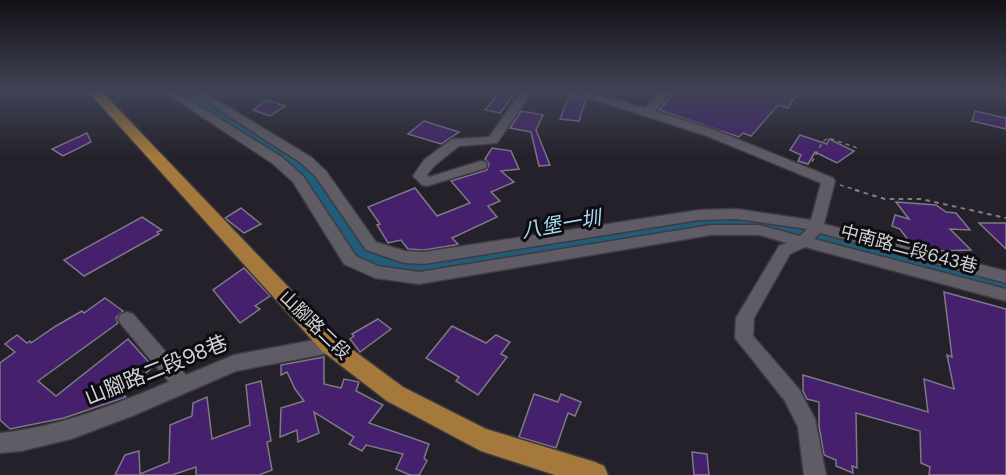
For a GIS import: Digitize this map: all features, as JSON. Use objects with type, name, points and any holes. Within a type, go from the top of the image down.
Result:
[{"type":"main road","name":"山腳路二段","points":[[115,113],[330,345],[395,394],[481,439],[595,475]]},
{"type":"street","name":"中南路二段643巷","points":[[203,113],[277,160],[298,179],[350,260],[375,272],[419,278],[711,230],[759,230],[1006,295]]},
{"type":"street","points":[[231,113],[306,160],[321,174],[371,246],[404,257],[424,258],[699,215],[737,214],[795,221],[1006,277]]},
{"type":"street","points":[[481,165],[427,182],[420,176],[429,164],[456,141],[493,140],[512,113]]},
{"type":"street","points":[[651,113],[711,133],[828,181],[816,228],[803,242],[784,250],[745,318],[744,338],[792,395],[808,426],[815,475]]},
{"type":"street","points":[[127,320],[183,385]]},
{"type":"street","name":"山腳路二段98巷","points":[[0,443],[21,441],[70,429],[125,410],[234,363],[330,345]]},
{"type":"path","points":[[807,173],[823,141],[829,138],[860,149]]},
{"type":"path","points":[[828,181],[885,199],[921,199],[1006,218]]},
{"type":"building","points":[[520,113],[543,115],[536,130],[550,165],[539,166],[531,132],[510,128]]},
{"type":"building","points":[[562,113],[581,113],[579,121],[560,119]]},
{"type":"building","points":[[668,113],[771,113],[751,136],[743,133],[739,137]]},
{"type":"building","points":[[974,113],[1006,118],[1006,129],[972,121]]},
{"type":"building","points":[[424,121],[459,132],[441,144],[408,134]]},
{"type":"building","points":[[87,133],[91,142],[63,156],[52,149]]},
{"type":"building","points":[[800,135],[827,144],[829,139],[854,151],[837,163],[815,152],[808,164],[798,161],[801,155],[790,150]]},
{"type":"building","points":[[492,148],[511,151],[519,169],[501,171],[514,182],[491,192],[500,201],[488,206],[497,217],[452,238],[458,244],[455,245],[424,250],[408,249],[401,240],[388,243],[377,225],[380,224],[368,207],[415,188],[437,216],[470,203],[451,181],[487,170],[489,164],[485,159]]},
{"type":"building","points":[[896,202],[936,205],[946,212],[956,213],[970,230],[950,229],[971,250],[936,251],[911,244],[900,229],[892,226],[895,215],[909,219]]},
{"type":"building","points":[[241,208],[261,224],[244,233],[225,218]]},
{"type":"building","points":[[142,217],[162,230],[157,232],[159,234],[84,276],[64,260]]},
{"type":"building","points":[[979,223],[1006,223],[1006,249]]},
{"type":"building","points":[[244,268],[270,296],[255,306],[260,309],[240,323],[213,290]]},
{"type":"building","points":[[944,292],[1006,309],[1006,475],[929,475],[930,467],[921,463],[920,431],[856,413],[857,468],[852,466],[853,473],[836,466],[836,460],[824,455],[819,426],[819,402],[807,399],[803,391],[803,375],[928,412],[924,379],[954,389],[947,355],[952,357]]},
{"type":"building","points":[[105,298],[123,311],[116,318],[118,323],[38,381],[56,396],[128,339],[153,367],[122,394],[126,397],[64,418],[10,429],[0,420],[0,363],[15,352],[5,344],[17,335],[27,343],[30,341],[31,343],[82,311],[84,313]]},
{"type":"building","points":[[378,319],[391,329],[360,352],[350,339],[354,336],[352,334]]},
{"type":"building","points":[[452,326],[486,343],[496,335],[510,342],[501,354],[507,357],[478,395],[456,381],[459,377],[426,358]]},
{"type":"building","points":[[324,357],[324,384],[341,388],[344,379],[359,382],[356,391],[383,405],[369,423],[429,444],[424,458],[427,461],[419,475],[410,475],[396,469],[403,454],[366,445],[362,451],[349,444],[354,437],[314,412],[319,433],[298,442],[297,430],[280,437],[281,408],[304,401],[287,372],[281,375],[281,365]]},
{"type":"building","points":[[261,381],[271,441],[267,442],[272,470],[259,475],[196,475],[196,467],[172,475],[115,475],[125,455],[139,451],[140,474],[169,462],[170,425],[192,416],[193,403],[207,397],[212,439],[250,425],[246,385]]},
{"type":"building","points":[[534,394],[558,402],[561,394],[581,402],[575,416],[568,413],[556,448],[519,437]]},
{"type":"building","points":[[692,452],[707,454],[709,475],[694,475]]},
{"type":"waterway","name":"八堡一圳","points":[[217,113],[298,165],[311,179],[359,248],[375,260],[405,267],[442,266],[696,222],[759,224],[1006,286]]}]
